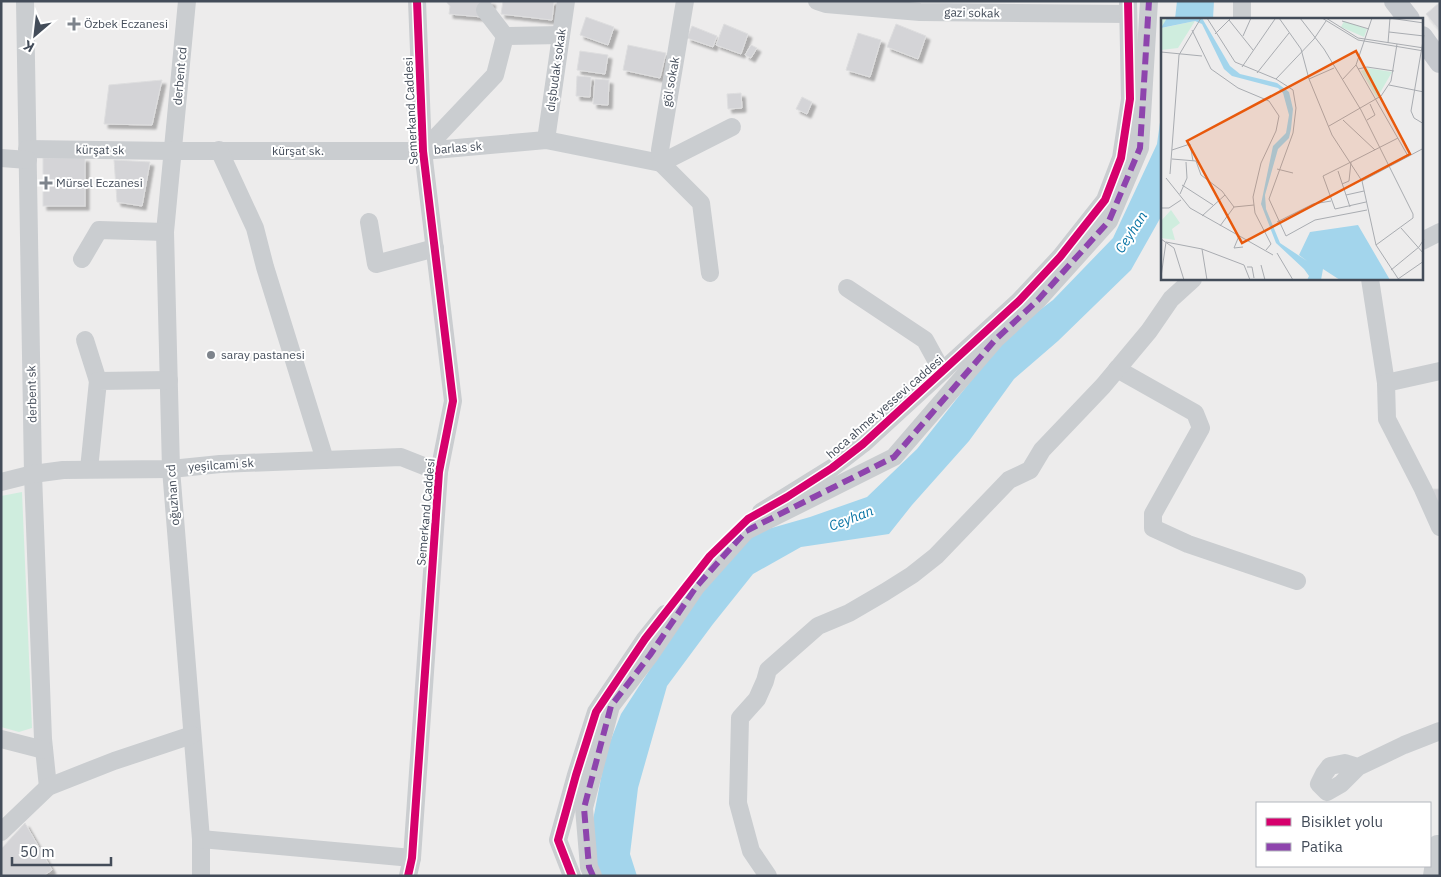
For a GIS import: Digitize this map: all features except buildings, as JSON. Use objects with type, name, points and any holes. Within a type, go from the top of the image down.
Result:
[{"type":"main road","points":[[1396,1],[1408,18]]},
{"type":"street","name":"derbent sk","points":[[25,1],[33,474],[43,739],[48,787]]},
{"type":"street","name":"derbent cd","points":[[173,151],[186,1]]},
{"type":"street","name":"Semerkand Caddesi","points":[[408,876],[412,858],[439,472],[453,401],[423,151],[416,1]]},
{"type":"street","name":"dışbudak sokak","points":[[546,140],[566,1]]},
{"type":"street","name":"göl sokak","points":[[661,164],[660,150],[685,1]]},
{"type":"street","name":"gazi sokak","points":[[817,1],[826,4],[920,12],[1128,8]]},
{"type":"street","points":[[593,876],[589,867],[584,808],[611,706],[650,655],[696,587],[746,531],[894,457],[995,340],[1038,300],[1108,221],[1140,148],[1149,1]]},
{"type":"street","points":[[1242,1],[1242,18]]},
{"type":"street","name":"hoca ahmet yessevi caddesi","points":[[572,876],[558,840],[596,712],[645,640],[710,556],[748,519],[832,468],[863,444],[1019,301],[1060,257],[1105,200],[1121,158],[1130,99],[1128,8]]},
{"type":"street","points":[[485,10],[505,36],[560,35]]},
{"type":"street","name":"barlas sk","points":[[423,151],[495,76],[505,36]]},
{"type":"street","points":[[710,273],[701,203],[661,164],[732,127]]},
{"type":"street","name":"barlas sk","points":[[423,151],[546,140],[661,164]]},
{"type":"street","points":[[219,150],[255,228],[265,268],[325,460]]},
{"type":"street","name":"kürşat sk","points":[[1,158],[27,154],[173,151]]},
{"type":"street","name":"kürşat sk.","points":[[173,151],[423,151]]},
{"type":"street","name":"oğuzhan cd","points":[[173,151],[165,232],[171,469],[201,839],[202,876]]},
{"type":"street","points":[[369,222],[376,264],[435,248]]},
{"type":"street","points":[[82,259],[99,230],[165,232]]},
{"type":"street","points":[[1424,240],[1440,232]]},
{"type":"street","points":[[768,876],[752,851],[738,803],[740,718],[757,699],[768,670],[818,626],[849,613],[912,575],[936,556],[1009,480],[1030,470],[1042,450],[1117,369],[1149,331],[1172,299],[1192,280]]},
{"type":"street","points":[[1370,280],[1386,382],[1387,420],[1423,489],[1440,527]]},
{"type":"street","points":[[847,288],[925,340],[942,371]]},
{"type":"street","points":[[85,340],[98,381],[89,469]]},
{"type":"street","points":[[1117,369],[1195,413],[1201,428],[1153,514],[1153,528],[1188,544],[1297,581]]},
{"type":"street","points":[[1386,382],[1440,371]]},
{"type":"street","points":[[98,381],[170,380]]},
{"type":"street","name":"yeşilcami sk","points":[[1,482],[33,474],[63,470],[171,469],[220,464],[401,458],[439,472]]},
{"type":"street","points":[[1358,767],[1404,745],[1440,732]]},
{"type":"street","points":[[1,832],[48,787],[114,761],[192,735]]},
{"type":"street","points":[[1,739],[44,750]]},
{"type":"street","points":[[201,839],[412,858]]},
{"type":"street","points":[[1432,876],[1439,839]]},
{"type":"green space","points":[[22,492],[32,728],[19,732],[1,727],[1,496]]},
{"type":"water","points":[[1177,1],[1214,1],[1213,18],[1175,18]]},
{"type":"water","name":"Ceyhan","points":[[1161,115],[1161,217],[1131,270],[1058,341],[1014,379],[969,441],[889,534],[801,547],[753,574],[713,624],[667,686],[638,788],[630,854],[637,876],[598,876],[589,841],[606,752],[621,714],[706,583],[751,534],[810,517],[867,497],[917,449],[1008,334],[1053,300],[1113,238],[1157,144]]},
{"type":"marked path","points":[[593,876],[589,867],[584,808],[611,706],[650,655],[696,587],[746,531],[894,457],[995,340],[1038,300],[1109,221],[1140,148],[1149,1]]},
{"type":"cycle path","points":[[408,876],[412,858],[439,472],[453,401],[423,151],[417,1]]},
{"type":"cycle path","points":[[572,876],[558,840],[596,712],[645,639],[710,556],[748,519],[832,468],[863,444],[1019,301],[1060,257],[1105,200],[1121,158],[1130,99],[1128,1]]},
{"type":"place","name":"Özbek Eczanesi","points":[[74,24]]},
{"type":"place","name":"Mürsel Eczanesi","points":[[46,183]]},
{"type":"place","name":"saray pastanesi","points":[[211,355]]}]
